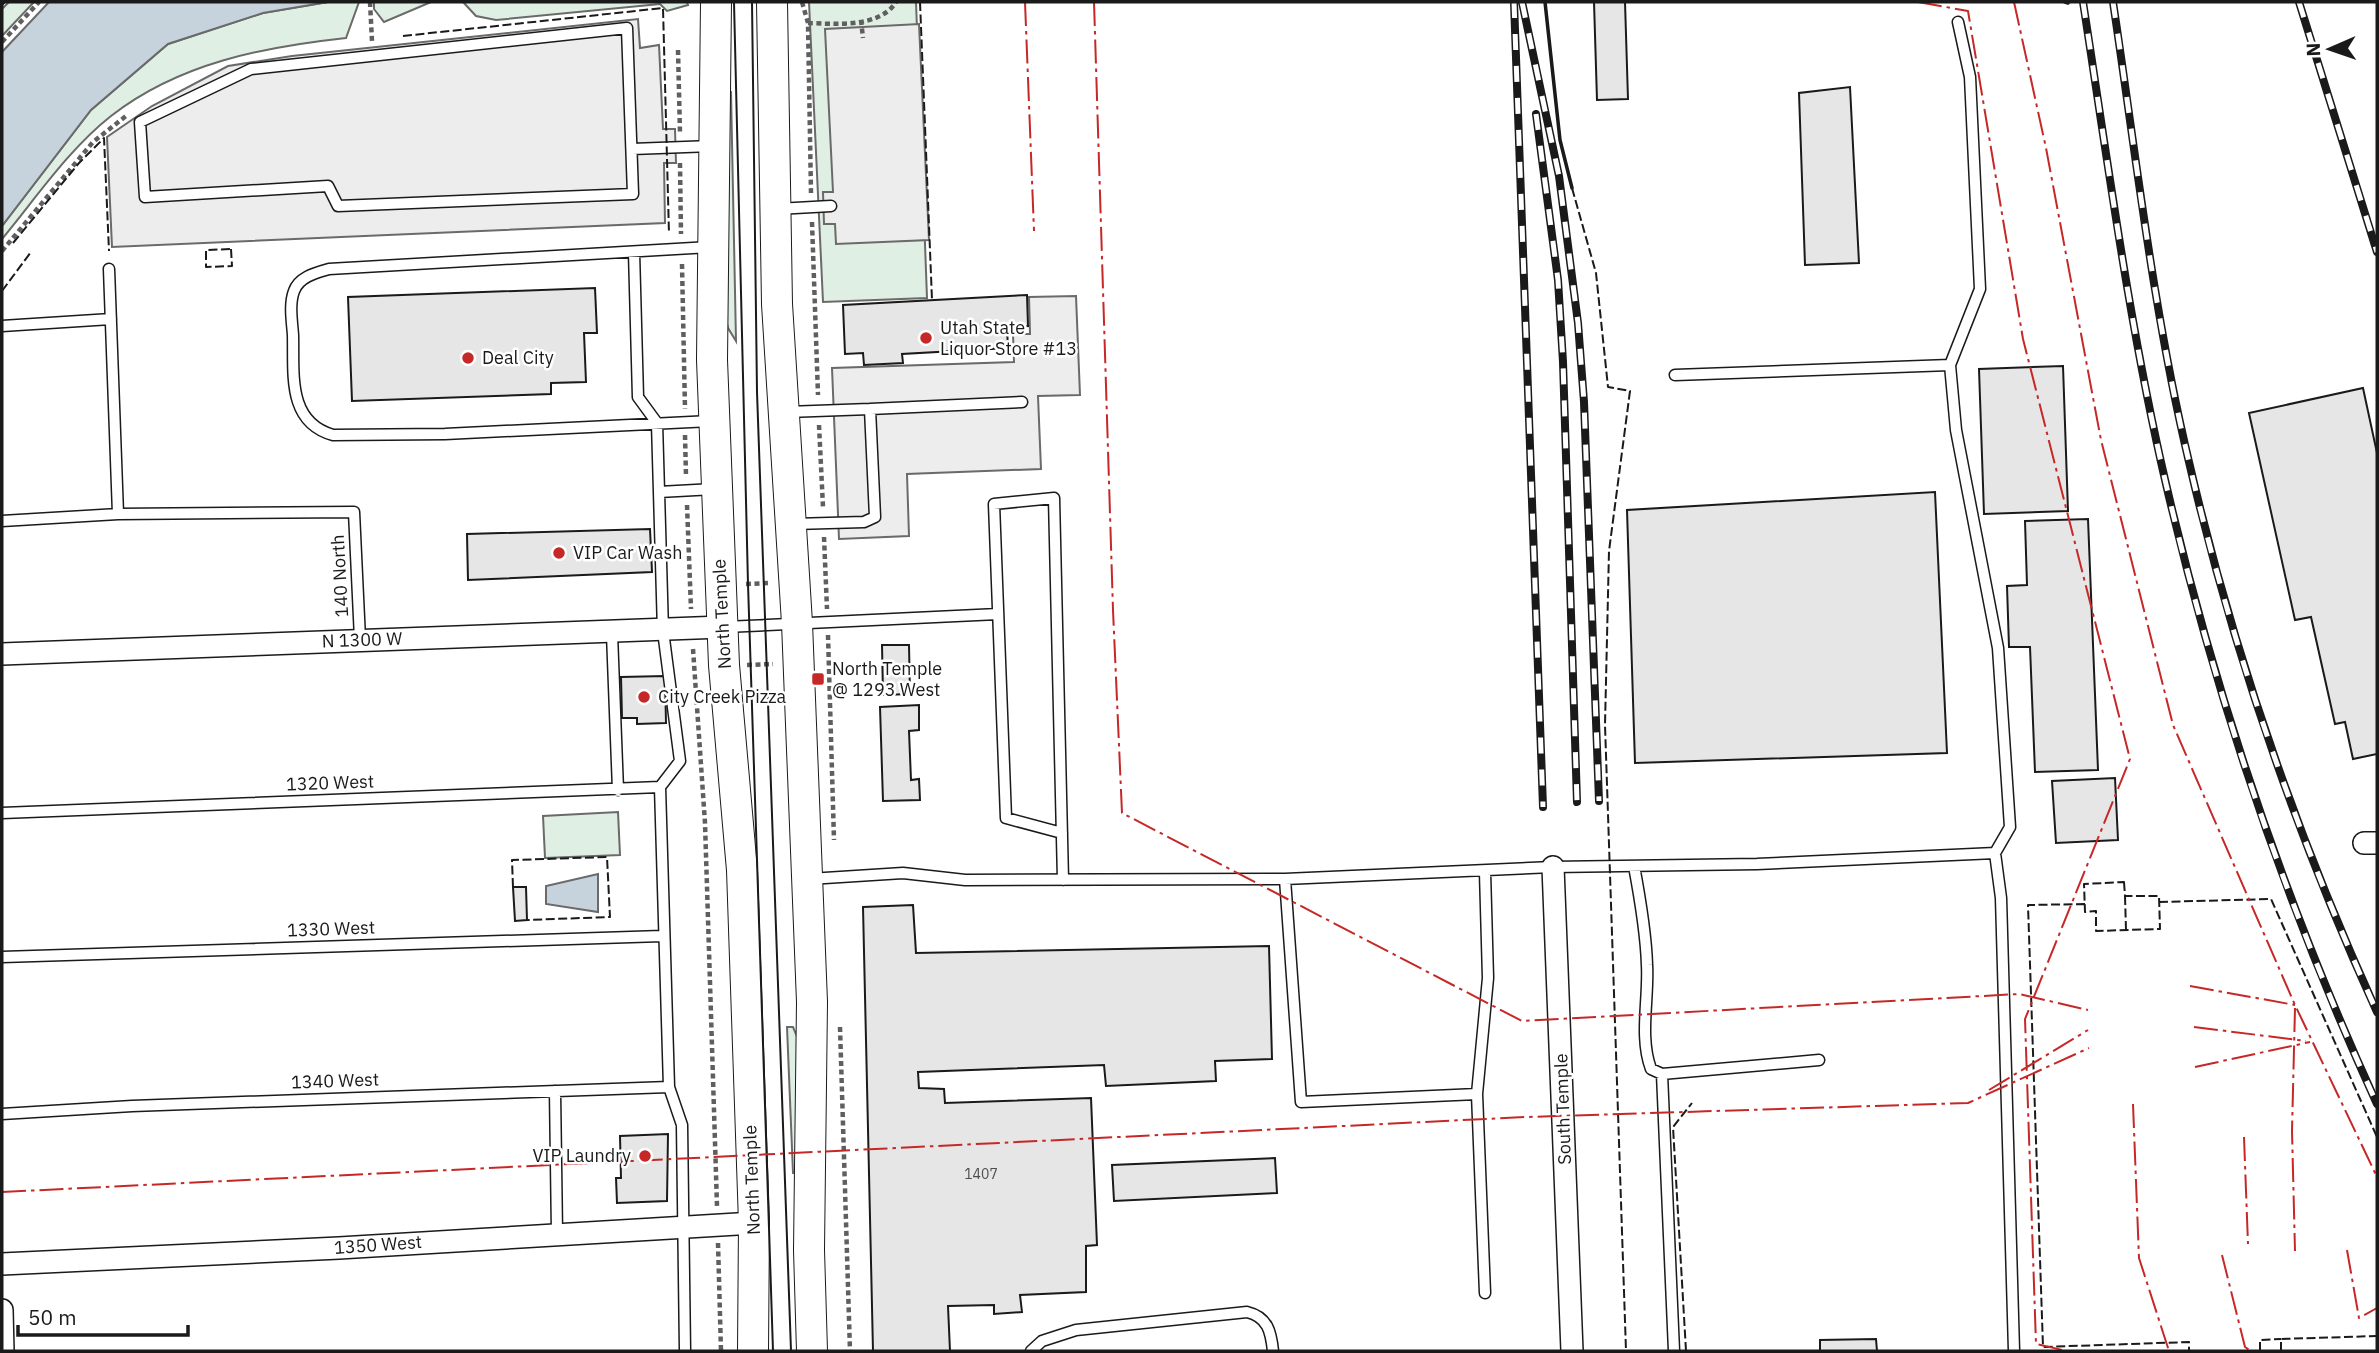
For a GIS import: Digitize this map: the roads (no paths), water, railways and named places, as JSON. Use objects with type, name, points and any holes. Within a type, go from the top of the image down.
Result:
[{"type":"main road","name":"North Temple","points":[[716,2],[714,421],[724,665],[742,870],[754,1223],[753,1351]]},
{"type":"main road","points":[[772,2],[774,209],[799,663],[811,1002],[809,1250],[812,1351]]},
{"type":"street","name":"N 1300 W","points":[[2,654],[360,639],[612,634],[722,627]]},
{"type":"street","name":"South Temple","points":[[1552,867],[1572,1351]]},
{"type":"street","name":"1350 West","points":[[2,1264],[340,1248],[754,1223]]},
{"type":"street","points":[[2,1310],[4,1351]]},
{"type":"lane","points":[[1958,22],[1970,78],[1980,289],[1950,365],[1956,430],[1998,648],[2010,827],[1995,853],[2001,898],[2014,1351]]},
{"type":"lane","points":[[626,28],[632,149],[633,194],[338,206],[328,186],[145,197],[141,122],[251,69],[626,28]]},
{"type":"lane","points":[[632,149],[714,145]]},
{"type":"lane","points":[[774,209],[831,206]]},
{"type":"lane","points":[[713,247],[329,268],[311,274],[294,290],[292,300],[295,394],[302,412],[317,431],[333,435],[445,434],[714,421]]},
{"type":"lane","points":[[634,252],[638,397],[657,423],[663,631],[680,761],[660,788],[662,936],[669,1087],[682,1125],[685,1351]]},
{"type":"lane","points":[[2,521],[118,514],[109,269]]},
{"type":"lane","points":[[2,326],[111,320]]},
{"type":"lane","points":[[1675,374],[1950,365]]},
{"type":"lane","points":[[784,412],[1022,402]]},
{"type":"lane","points":[[791,524],[864,522],[875,517],[870,409]]},
{"type":"lane","points":[[659,492],[717,489]]},
{"type":"lane","points":[[1062,833],[1006,818],[994,504],[1054,498],[1062,833],[1063,880]]},
{"type":"lane","name":"140 North","points":[[118,514],[354,512],[360,639]]},
{"type":"lane","points":[[722,627],[998,614]]},
{"type":"lane","points":[[612,634],[618,790]]},
{"type":"lane","name":"1320 West","points":[[2,813],[660,788]]},
{"type":"lane","points":[[806,879],[903,873],[965,880],[1285,879],[1552,867],[1757,864],[1995,853]]},
{"type":"lane","points":[[1634,866],[1647,965],[1648,1059],[1651,1069],[1662,1074],[1819,1060]]},
{"type":"lane","points":[[1485,872],[1488,978],[1477,1094],[1485,1293]]},
{"type":"lane","points":[[1285,879],[1301,1102],[1477,1094]]},
{"type":"lane","name":"1330 West","points":[[2,957],[662,936]]},
{"type":"lane","points":[[1662,1074],[1674,1351]]},
{"type":"lane","name":"1340 West","points":[[2,1114],[132,1106],[669,1087]]},
{"type":"lane","points":[[555,1091],[557,1234]]},
{"type":"lane","points":[[1031,1351],[1052,1336],[1076,1330],[1247,1312],[1257,1314],[1267,1322],[1273,1351]]},
{"type":"tram line","points":[[734,2],[748,584],[773,1351]]},
{"type":"tram line","points":[[752,2],[757,392],[791,1351]]},
{"type":"railway","points":[[1514,2],[1543,807]]},
{"type":"railway","points":[[1522,2],[1559,176],[1578,323],[1584,402],[1599,801]]},
{"type":"railway","points":[[2083,2],[2141,364],[2166,484],[2207,643],[2230,722],[2283,876],[2312,953],[2377,1104]]},
{"type":"railway","points":[[2113,2],[2165,348],[2206,533],[2246,673],[2269,742],[2320,878],[2377,1012]]},
{"type":"railway","points":[[2299,2],[2377,252]]},
{"type":"railway","points":[[1536,114],[1558,280],[1563,362],[1577,802]]},
{"type":"place","name":"Utah State Liquor Store #13","points":[[926,338]]},
{"type":"place","name":"Deal City","points":[[468,358]]},
{"type":"place","name":"VIP Car Wash","points":[[559,553]]},
{"type":"place","name":"North Temple @ 1293 West","points":[[818,679]]},
{"type":"place","name":"City Creek Pizza","points":[[644,697]]},
{"type":"place","name":"VIP Laundry","points":[[645,1156]]}]
